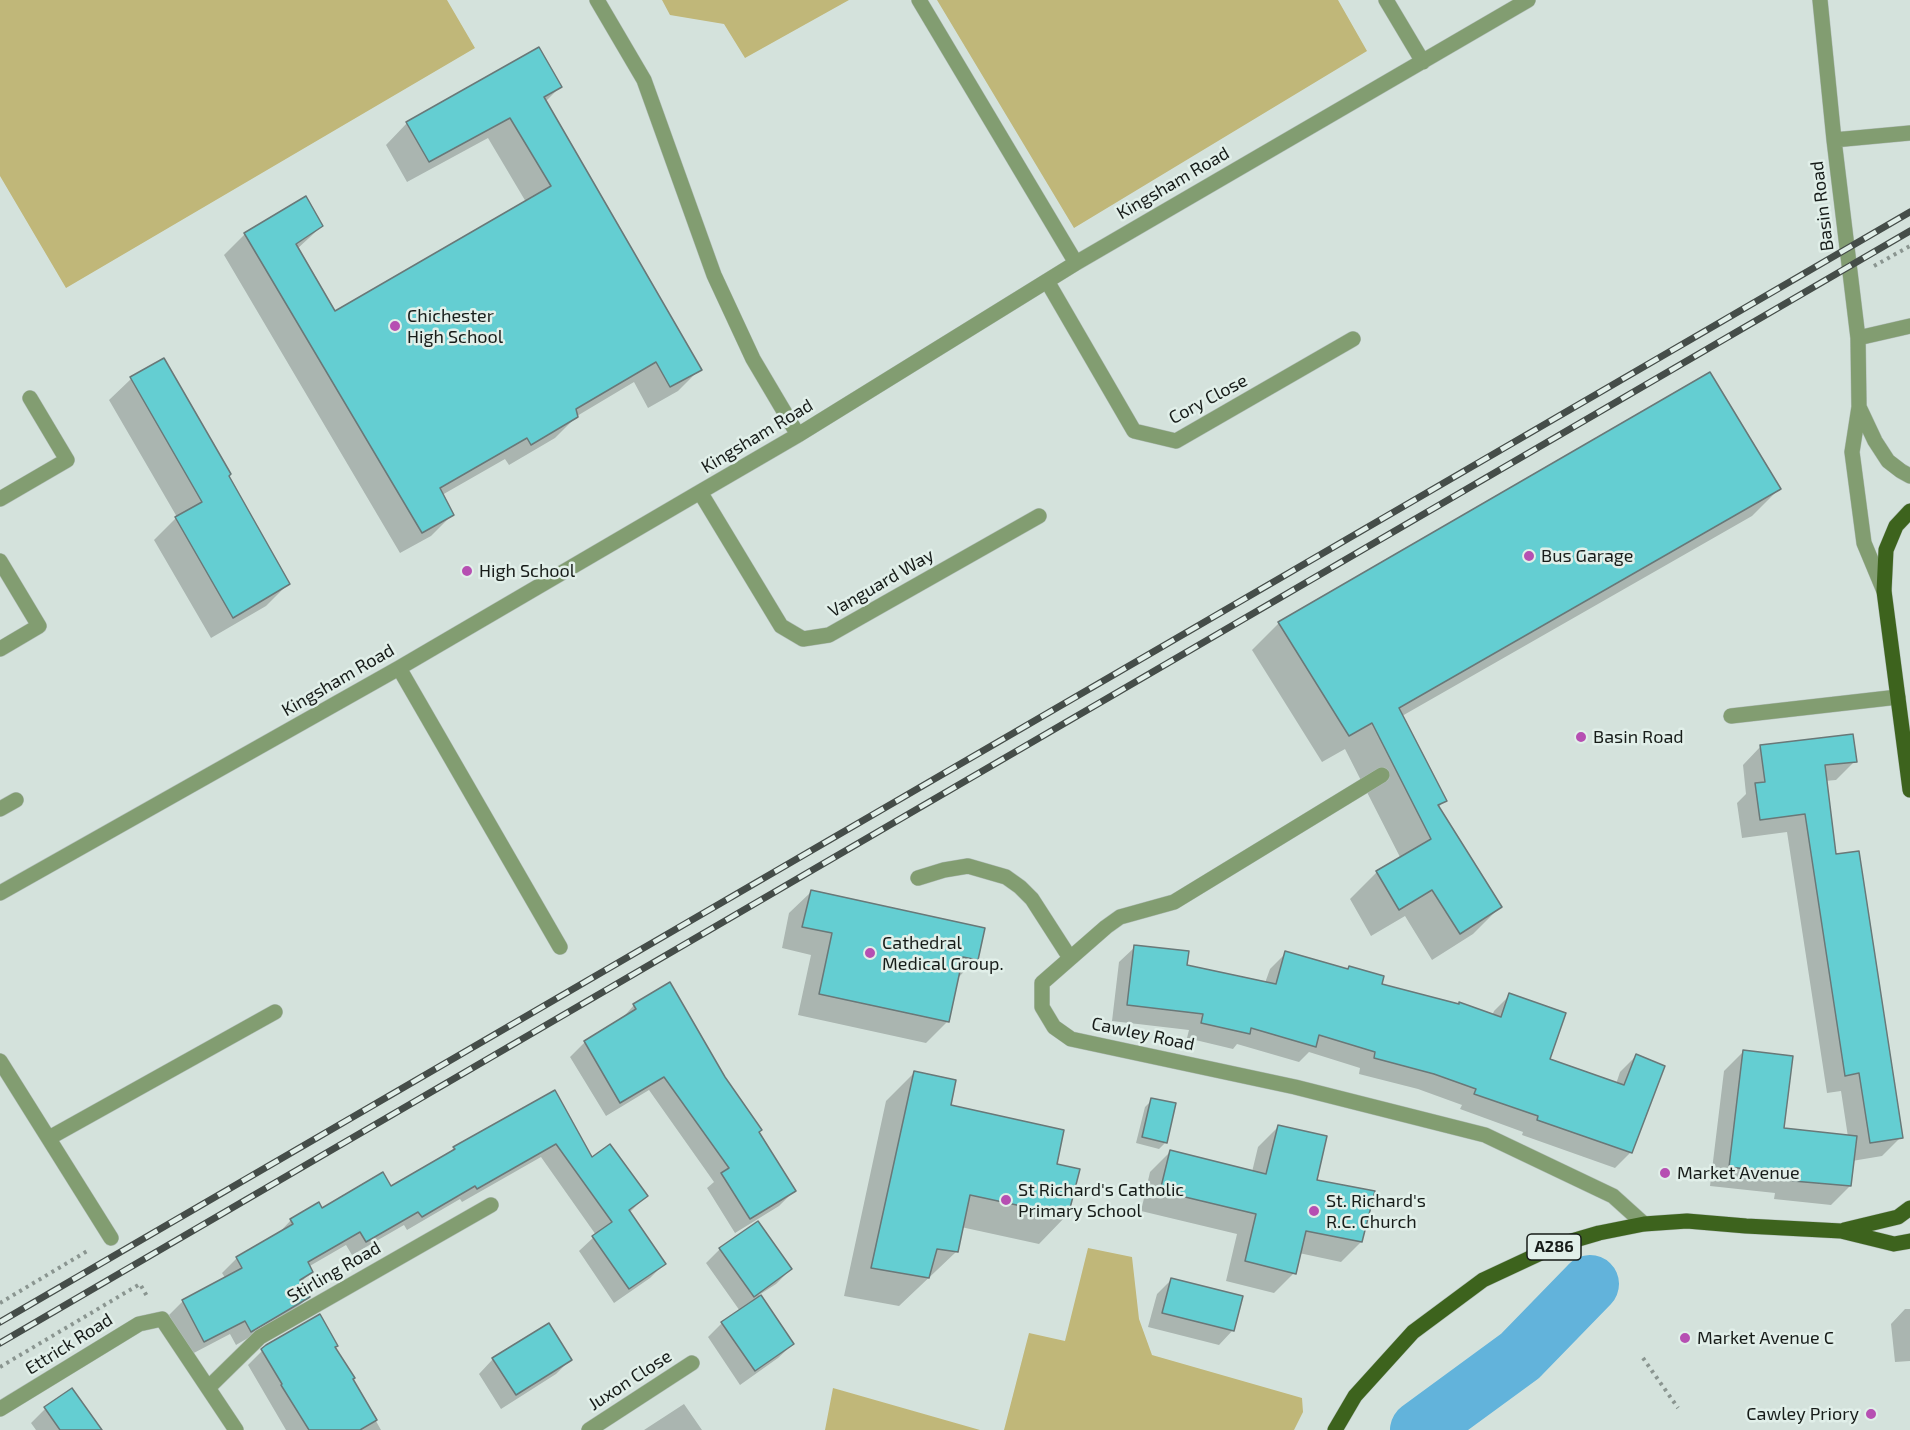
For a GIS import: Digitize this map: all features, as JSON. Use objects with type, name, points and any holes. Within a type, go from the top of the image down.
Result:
[{"type":"main road","points":[[1910,511],[1896,526],[1886,550],[1884,591],[1910,790]]},
{"type":"main road","name":"A286","points":[[1841,1231],[1898,1217],[1910,1208]]},
{"type":"main road","name":"A286","points":[[1335,1430],[1355,1396],[1413,1332],[1483,1280],[1558,1245],[1599,1233],[1644,1224],[1687,1221],[1841,1231],[1894,1245],[1910,1241]]},
{"type":"street","points":[[597,0],[644,80],[719,286],[753,359],[798,435]]},
{"type":"street","points":[[919,0],[1076,263]]},
{"type":"street","points":[[1386,0],[1423,62]]},
{"type":"street","name":"Kingsham Road","points":[[0,893],[399,668],[798,435],[1076,263],[1528,0]]},
{"type":"street","name":"Basin Road","points":[[1820,0],[1858,338],[1858,407],[1852,452],[1864,543],[1884,591]]},
{"type":"street","points":[[1834,140],[1910,133]]},
{"type":"street","name":"Cory Close","points":[[1047,281],[1134,431],[1176,441],[1353,339]]},
{"type":"street","points":[[1858,338],[1910,326]]},
{"type":"street","points":[[0,499],[67,460],[30,398]]},
{"type":"street","points":[[1858,407],[1888,461],[1910,476]]},
{"type":"street","name":"Vanguard Way","points":[[700,492],[781,626],[803,639],[829,635],[1039,516]]},
{"type":"street","points":[[0,561],[39,626],[0,649]]},
{"type":"street","points":[[399,668],[560,947]]},
{"type":"street","points":[[1731,716],[1898,697]]},
{"type":"street","name":"Cawley Road","points":[[1382,775],[1174,902],[1120,917],[1042,983],[1042,1007],[1054,1027],[1071,1039],[1295,1087],[1485,1135],[1613,1196],[1644,1224]]},
{"type":"street","points":[[0,809],[16,800]]},
{"type":"street","points":[[918,878],[968,866],[1006,877],[1032,899],[1070,958]]},
{"type":"street","points":[[50,1138],[275,1012]]},
{"type":"street","points":[[0,1061],[111,1238]]},
{"type":"street","name":"Stirling Road","points":[[208,1388],[260,1337],[491,1205]]},
{"type":"street","name":"Ettrick Road","points":[[0,1409],[139,1324],[162,1319],[208,1388]]},
{"type":"street","name":"Juxon Close","points":[[589,1430],[692,1363]]},
{"type":"street","points":[[208,1388],[236,1430]]},
{"type":"path","points":[[1851,279],[1910,246]]},
{"type":"path","points":[[0,1303],[77,1257]]},
{"type":"path","points":[[0,1367],[104,1305]]},
{"type":"path","points":[[1643,1358],[1678,1408]]},
{"type":"shaded area","points":[[0,0],[447,0],[475,48],[66,288],[0,176]]},
{"type":"shaded area","points":[[662,0],[849,0],[745,58],[724,24],[670,15]]},
{"type":"shaded area","points":[[937,0],[1338,0],[1367,51],[1074,228]]},
{"type":"shaded area","points":[[1088,1248],[1132,1257],[1139,1319],[1152,1355],[1302,1398],[1303,1412],[1294,1430],[1004,1430],[1029,1333],[1065,1341]]},
{"type":"shaded area","points":[[833,1388],[980,1430],[825,1430]]},
{"type":"building","points":[[539,47],[562,87],[544,97],[702,370],[670,387],[656,362],[576,409],[578,417],[531,445],[527,438],[440,488],[454,515],[422,533],[244,233],[306,196],[323,226],[296,244],[335,311],[551,186],[510,118],[429,162],[406,122]]},
{"type":"building","points":[[164,358],[231,474],[229,476],[290,584],[233,618],[175,517],[202,502],[130,377]]},
{"type":"building","name":"Bus Garage","points":[[1710,372],[1781,489],[1399,708],[1447,801],[1438,805],[1502,907],[1460,934],[1432,890],[1399,910],[1376,871],[1431,839],[1372,723],[1349,736],[1278,622]]},
{"type":"building","points":[[1853,734],[1857,762],[1825,765],[1836,854],[1859,851],[1903,1138],[1870,1143],[1859,1073],[1845,1076],[1805,814],[1760,820],[1755,783],[1765,782],[1760,745]]},
{"type":"building","name":"Cathedral Medical Group.","points":[[811,890],[985,928],[978,960],[963,957],[949,1022],[819,994],[832,933],[802,927]]},
{"type":"building","points":[[1134,945],[1189,951],[1187,965],[1276,984],[1285,951],[1348,969],[1349,966],[1384,976],[1382,984],[1459,1004],[1459,1002],[1501,1017],[1509,993],[1566,1013],[1550,1059],[1624,1085],[1636,1054],[1665,1066],[1632,1153],[1537,1120],[1538,1116],[1474,1094],[1476,1089],[1434,1074],[1374,1058],[1375,1052],[1319,1035],[1316,1047],[1251,1028],[1250,1034],[1201,1023],[1203,1014],[1127,1005]]},
{"type":"building","points":[[670,982],[725,1077],[762,1130],[759,1132],[796,1191],[750,1219],[721,1173],[729,1168],[664,1077],[620,1103],[584,1041],[636,1009],[633,1004]]},
{"type":"building","points":[[1743,1050],[1793,1056],[1784,1128],[1857,1136],[1851,1186],[1793,1181],[1793,1174],[1729,1167]]},
{"type":"building","points":[[914,1071],[956,1080],[951,1105],[1064,1130],[1057,1164],[1080,1169],[1068,1216],[970,1195],[958,1252],[937,1249],[929,1278],[871,1268]]},
{"type":"building","points":[[555,1090],[592,1157],[610,1144],[648,1196],[629,1210],[666,1264],[629,1289],[592,1236],[612,1222],[556,1144],[477,1189],[475,1186],[422,1217],[418,1212],[366,1242],[360,1232],[308,1262],[313,1272],[300,1280],[310,1297],[251,1332],[245,1321],[204,1342],[182,1300],[242,1268],[236,1257],[293,1224],[290,1219],[319,1202],[322,1208],[383,1172],[391,1186],[455,1149],[453,1147]]},
{"type":"building","points":[[1151,1098],[1176,1103],[1167,1143],[1142,1137]]},
{"type":"building","name":"St. Richard's R.C. Church","points":[[1278,1125],[1327,1136],[1317,1180],[1375,1191],[1362,1242],[1306,1231],[1296,1274],[1245,1261],[1256,1214],[1160,1191],[1170,1150],[1266,1174]]},
{"type":"building","points":[[758,1221],[792,1269],[754,1297],[719,1248]]},
{"type":"building","points":[[1171,1278],[1243,1296],[1234,1331],[1162,1313]]},
{"type":"building","points":[[761,1295],[794,1344],[755,1371],[721,1322]]},
{"type":"building","points":[[320,1314],[338,1346],[335,1347],[355,1378],[353,1379],[377,1420],[360,1430],[309,1430],[261,1349]]},
{"type":"building","points":[[549,1323],[572,1360],[516,1395],[492,1358]]},
{"type":"building","points":[[72,1388],[102,1430],[60,1430],[44,1407]]},
{"type":"waterway","points":[[1419,1430],[1520,1356],[1590,1284]]},
{"type":"railway","points":[[0,1322],[1910,212]]},
{"type":"railway","points":[[0,1343],[1910,231]]},
{"type":"place","name":"Chichester High School","points":[[395,326]]},
{"type":"place","name":"Bus Garage","points":[[1529,556]]},
{"type":"place","name":"High School","points":[[467,571]]},
{"type":"place","name":"Basin Road","points":[[1581,737]]},
{"type":"place","name":"Cathedral Medical Group.","points":[[870,953]]},
{"type":"place","name":"Market Avenue","points":[[1665,1173]]},
{"type":"place","name":"St Richard's Catholic Primary School","points":[[1006,1200]]},
{"type":"place","name":"St. Richard's R.C. Church","points":[[1314,1211]]},
{"type":"place","name":"Market Avenue C","points":[[1685,1338]]},
{"type":"place","name":"Cawley Priory","points":[[1871,1414]]}]
